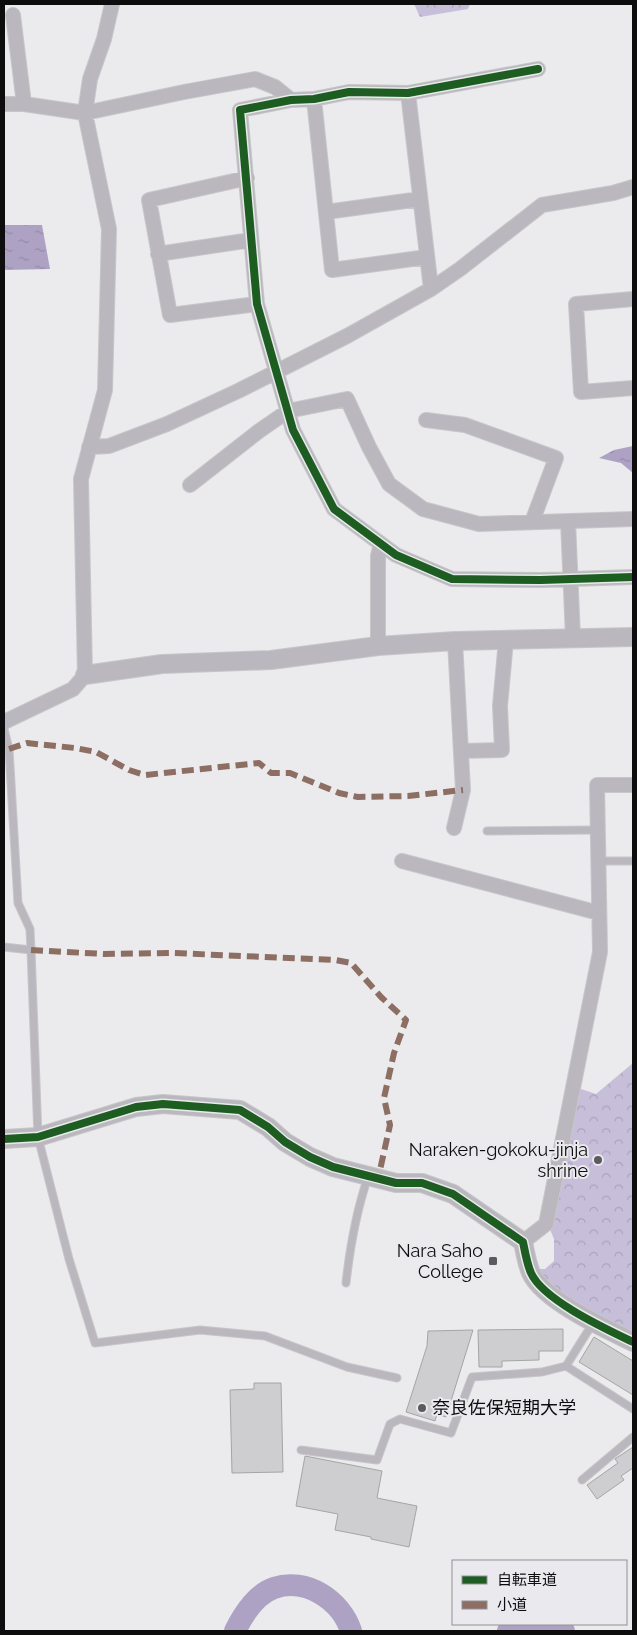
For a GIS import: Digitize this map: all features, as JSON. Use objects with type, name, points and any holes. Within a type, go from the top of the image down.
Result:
[{"type":"street","points":[[85,676],[81,479],[105,390],[109,229],[85,114],[90,79],[104,39],[112,4]]},
{"type":"street","points":[[13,16],[24,104]]},
{"type":"street","points":[[538,69],[408,93],[348,92],[314,100],[292,100],[240,110],[257,304],[293,430],[334,509],[396,555],[452,579],[633,577]]},
{"type":"street","points":[[4,104],[24,104],[85,114],[184,92],[255,80],[275,87],[292,100]]},
{"type":"street","points":[[408,93],[431,289]]},
{"type":"street","points":[[314,100],[332,270],[427,257]]},
{"type":"street","points":[[247,178],[149,200],[170,315],[257,304]]},
{"type":"street","points":[[89,447],[110,446],[152,430],[238,391],[347,336],[431,289],[460,269],[542,205],[633,187]]},
{"type":"street","points":[[326,212],[420,198]]},
{"type":"street","points":[[158,254],[251,240]]},
{"type":"street","points":[[633,299],[576,304],[581,392],[633,388]]},
{"type":"street","points":[[190,485],[259,430],[288,412],[347,399],[369,447],[390,484],[423,509],[479,524],[633,519]]},
{"type":"street","points":[[426,420],[465,425],[556,458],[532,522]]},
{"type":"street","points":[[568,521],[574,638]]},
{"type":"street","points":[[378,646],[378,556],[381,544]]},
{"type":"street","points":[[4,722],[73,689],[85,676],[162,664],[271,660],[378,646],[455,641],[633,637]]},
{"type":"street","points":[[461,751],[502,750],[500,706],[506,640]]},
{"type":"street","points":[[454,828],[462,790],[455,641]]},
{"type":"street","points":[[523,1242],[546,1224],[600,952],[597,785],[633,785]]},
{"type":"street","points":[[402,861],[599,913]]},
{"type":"street","points":[[4,1139],[38,1137],[136,1107],[164,1104],[240,1110],[268,1127],[285,1142],[310,1157],[332,1167],[396,1183],[422,1183],[452,1194],[523,1242],[531,1273],[542,1289],[593,1322],[633,1342]]},
{"type":"lane","points":[[4,729],[9,749],[18,903],[30,929],[38,1137],[69,1259],[95,1343],[200,1330],[265,1336],[347,1367],[397,1378]]},
{"type":"lane","points":[[486,831],[598,830]]},
{"type":"lane","points":[[598,861],[633,861]]},
{"type":"lane","points":[[4,947],[31,950]]},
{"type":"lane","points":[[346,1283],[352,1238],[360,1201],[368,1177]]},
{"type":"lane","points":[[301,1450],[378,1460],[390,1424],[400,1420],[451,1433],[472,1377],[542,1372],[566,1366],[593,1322]]},
{"type":"lane","points":[[566,1366],[633,1409]]},
{"type":"lane","points":[[582,1480],[633,1437]]},
{"type":"green space","points":[[414,4],[470,4],[468,9],[420,17]]},
{"type":"green space","name":"Naraken-gokoku-jinja shrine","points":[[633,1063],[633,1333],[544,1287],[534,1269],[545,1269],[554,1261],[554,1239],[549,1227],[578,1088],[596,1094]]},
{"type":"water","points":[[4,225],[42,225],[50,269],[4,270]]},
{"type":"water","points":[[633,446],[633,473],[621,463],[599,458],[614,450]]},
{"type":"building","points":[[563,1329],[563,1351],[539,1351],[539,1360],[502,1361],[502,1367],[479,1367],[478,1330]]},
{"type":"building","points":[[473,1330],[446,1417],[437,1414],[435,1421],[406,1412],[427,1346],[428,1331]]},
{"type":"building","points":[[594,1337],[633,1361],[633,1395],[579,1362]]},
{"type":"building","points":[[254,1383],[281,1383],[283,1472],[232,1473],[230,1390],[254,1389]]},
{"type":"building","points":[[633,1447],[633,1468],[621,1476],[624,1480],[597,1499],[587,1485],[618,1463],[615,1459]]},
{"type":"building","points":[[305,1456],[382,1471],[377,1498],[417,1506],[409,1547],[335,1530],[338,1514],[296,1506]]},
{"type":"waterway","points":[[235,1631],[246,1612],[261,1595],[274,1588],[286,1585],[310,1589],[331,1601],[346,1620],[351,1631]]},
{"type":"waterway","points":[[508,1631],[529,1625],[564,1631]]},
{"type":"marked path","points":[[9,749],[27,743],[96,752],[129,770],[145,775],[259,763],[271,773],[290,773],[339,793],[358,797],[408,796],[463,790]]},
{"type":"marked path","points":[[31,950],[104,954],[173,953],[335,960],[351,963],[381,997],[406,1020],[394,1053],[384,1098],[390,1125],[378,1179]]},
{"type":"cycle path","points":[[538,69],[408,93],[349,92],[314,99],[291,100],[240,110],[257,304],[293,430],[334,509],[396,555],[452,579],[541,580],[633,577]]},
{"type":"cycle path","points":[[4,1139],[38,1137],[136,1107],[163,1104],[240,1110],[268,1127],[285,1142],[310,1157],[333,1167],[396,1183],[422,1183],[453,1194],[523,1242],[531,1273],[548,1293],[576,1313],[633,1342]]},
{"type":"place","name":"Naraken-gokoku-jinja shrine","points":[[598,1160]]},
{"type":"place","name":"Nara Saho College","points":[[493,1261]]},
{"type":"place","name":"奈良佐保短期大学","points":[[422,1408]]}]
